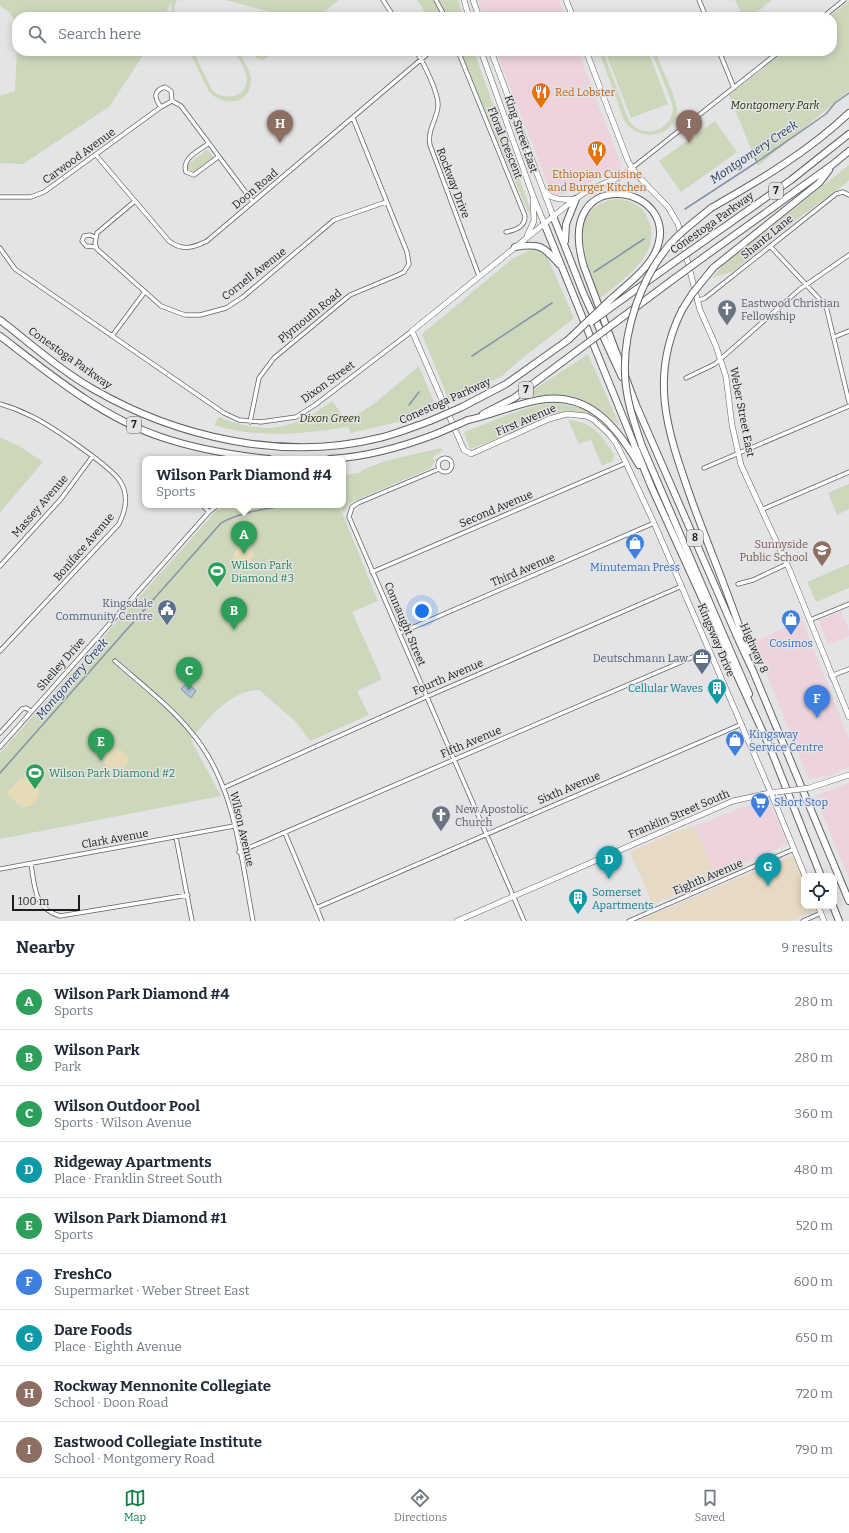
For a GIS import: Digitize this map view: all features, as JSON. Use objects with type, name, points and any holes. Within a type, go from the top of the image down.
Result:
[{"type":"highway","points":[[771,750],[740,670],[642,446],[634,424],[625,375],[626,352],[631,323],[648,279],[669,245],[688,226],[711,208],[785,164],[814,143],[849,113]]},
{"type":"highway","name":"Conestoga Parkway","points":[[0,320],[91,388],[126,407],[168,424],[205,434],[273,445],[313,446],[378,438],[430,421],[462,407],[506,384],[672,263],[791,180],[849,134]]},
{"type":"highway","name":"Conestoga Parkway","points":[[346,457],[404,447],[468,420],[514,398],[849,151]]},
{"type":"highway","points":[[754,671],[679,462],[666,416],[664,377],[665,356],[670,337],[682,310],[692,294],[713,268],[819,182],[832,165]]},
{"type":"highway","points":[[568,340],[610,300],[648,263],[658,247],[659,228],[652,211],[639,199],[626,194],[602,197],[587,209],[580,223],[578,244],[590,286],[636,405]]},
{"type":"highway","points":[[565,247],[566,224],[576,199]]},
{"type":"highway","points":[[553,216],[598,326],[636,405]]},
{"type":"highway","points":[[544,223],[650,486]]},
{"type":"highway","points":[[515,247],[531,245],[541,246],[545,248],[563,268]]},
{"type":"highway","name":"Conestoga Parkway","points":[[0,337],[60,382],[120,419],[160,437],[201,448],[250,456]]},
{"type":"highway","points":[[468,420],[540,400],[564,400],[581,404],[607,420],[617,431],[650,486]]},
{"type":"highway","name":"Highway 8","points":[[636,405],[668,474],[739,642],[754,671],[849,901]]},
{"type":"highway","name":"8","points":[[650,486],[771,750],[820,873]]},
{"type":"highway","points":[[834,909],[839,921]]},
{"type":"street","points":[[383,0],[391,12]]},
{"type":"street","points":[[436,0],[442,12]]},
{"type":"street","points":[[464,0],[468,12]]},
{"type":"street","points":[[473,0],[477,12]]},
{"type":"street","points":[[566,0],[571,12]]},
{"type":"street","points":[[699,0],[704,12]]},
{"type":"street","points":[[829,12],[844,0]]},
{"type":"street","name":"Rockway Drive","points":[[419,56],[436,94],[438,105],[429,132],[430,145],[479,276]]},
{"type":"street","name":"Doon Road","points":[[96,155],[168,241],[175,246],[186,248],[193,247],[207,241],[425,56]]},
{"type":"street","name":"Floral Crescent","points":[[460,56],[525,216],[525,219],[518,229],[506,232]]},
{"type":"street","name":"King Street East","points":[[483,56],[544,223]]},
{"type":"street","name":"King Street East","points":[[493,56],[553,216]]},
{"type":"street","name":"Weber Street East","points":[[588,56],[626,158],[632,168],[668,207],[678,224],[697,302],[721,359],[726,378],[732,425],[738,453],[747,478],[763,509],[787,564],[849,716]]},
{"type":"street","points":[[721,56],[734,88]]},
{"type":"street","points":[[632,168],[774,56]]},
{"type":"street","points":[[161,107],[155,97],[155,94],[161,88],[165,87],[171,92],[172,101],[181,106],[253,202]]},
{"type":"street","name":"Carwood Avenue","points":[[0,197],[31,197],[44,192],[161,107],[172,101]]},
{"type":"street","name":"Plymouth Road","points":[[250,422],[259,378],[274,358],[350,295],[398,275],[407,268],[409,259],[353,118]]},
{"type":"street","points":[[208,144],[188,160],[185,164],[186,172],[194,175],[218,157]]},
{"type":"street","name":"Dixon Street","points":[[0,248],[15,269],[224,413],[250,422],[268,422],[296,417],[315,406],[412,331],[553,216],[576,199],[602,184],[624,175],[632,168]]},
{"type":"street","points":[[543,190],[549,196],[576,199]]},
{"type":"street","name":"Shantz Lane","points":[[697,302],[705,298],[836,194],[843,192],[849,195]]},
{"type":"street","points":[[524,240],[534,221],[533,196]]},
{"type":"street","name":"Cornell Avenue","points":[[135,201],[100,230],[95,237],[90,235],[84,236],[82,241],[86,246],[96,246],[103,255],[144,293],[161,306],[171,311],[200,315],[226,308],[243,297],[334,220],[386,202]]},
{"type":"street","points":[[95,237],[96,246]]},
{"type":"street","points":[[770,246],[826,306],[849,402]]},
{"type":"street","points":[[686,378],[715,364],[807,285],[849,255]]},
{"type":"street","points":[[112,336],[144,293]]},
{"type":"street","name":"First Avenue","points":[[412,331],[464,450],[467,453],[472,454],[549,419],[566,414],[577,414],[594,420]]},
{"type":"street","points":[[834,337],[849,331]]},
{"type":"street","name":"Boniface Avenue","points":[[0,404],[32,416],[113,472],[121,482],[126,497],[125,513],[119,524],[0,651]]},
{"type":"street","points":[[704,468],[849,406]]},
{"type":"street","name":"Kingsway Drive","points":[[594,420],[616,443],[626,462],[742,724],[774,792],[804,873]]},
{"type":"street","name":"Massey Avenue","points":[[0,566],[61,499],[92,457]]},
{"type":"street","name":"Second Avenue","points":[[372,572],[626,462]]},
{"type":"street","name":"Connaught Street","points":[[439,469],[358,503],[350,510],[349,517],[524,921]]},
{"type":"street","points":[[763,509],[849,472]]},
{"type":"street","points":[[205,508],[209,512]]},
{"type":"street","name":"Shelley Drive","points":[[0,747],[214,508]]},
{"type":"street","name":"Third Avenue","points":[[400,633],[654,523]]},
{"type":"street","points":[[738,584],[753,580],[787,564]]},
{"type":"street","name":"Fourth Avenue","points":[[223,788],[426,697],[682,586]]},
{"type":"street","points":[[810,620],[849,604]]},
{"type":"street","name":"Fifth Avenue","points":[[240,852],[709,650]]},
{"type":"street","name":"Wilson Avenue","points":[[116,661],[191,731],[210,761],[223,788],[234,826],[253,921]]},
{"type":"street","points":[[832,676],[849,669]]},
{"type":"street","points":[[0,733],[22,709],[26,708],[31,712]]},
{"type":"street","name":"Sixth Avenue","points":[[316,908],[742,724]]},
{"type":"street","name":"Franklin Street South","points":[[457,921],[733,802],[774,792],[809,788],[849,775]]},
{"type":"street","name":"Clark Avenue","points":[[0,869],[234,826]]},
{"type":"street","points":[[285,833],[322,921]]},
{"type":"street","points":[[176,837],[192,921]]},
{"type":"street","name":"Eighth Avenue","points":[[629,921],[794,849]]},
{"type":"street","points":[[31,864],[37,895],[40,902],[44,909],[60,916],[72,916],[188,895]]},
{"type":"street","points":[[819,909],[824,921]]},
{"type":"street","points":[[803,921],[821,913]]},
{"type":"shaded area","points":[[478,0],[559,0],[563,12],[482,12]]},
{"type":"shaded area","points":[[498,56],[580,56],[622,167],[557,196],[552,194]]},
{"type":"shaded area","points":[[841,611],[849,631],[849,636],[828,645],[819,621]]},
{"type":"shaded area","points":[[802,620],[849,739],[849,767],[831,775],[809,779],[754,642]]},
{"type":"shaded area","points":[[849,783],[849,879],[815,796]]},
{"type":"shaded area","points":[[758,804],[770,804],[788,844],[716,876],[695,826],[743,807]]},
{"type":"shaded area","points":[[695,826],[716,876],[653,905],[630,852],[680,830]]},
{"type":"shaded area","points":[[793,855],[801,874],[801,909],[817,910],[792,921],[637,921]]},
{"type":"green space","points":[[0,0],[177,0],[174,7],[175,12],[172,12],[171,2],[166,12],[12,12],[12,17],[8,11],[0,6]]},
{"type":"green space","points":[[226,0],[339,0],[324,12],[270,12]]},
{"type":"green space","points":[[417,0],[458,0],[462,12],[425,12]]},
{"type":"green space","points":[[735,0],[772,0],[757,12],[741,12]]},
{"type":"green space","name":"Montgomery Park","points":[[849,1],[849,91],[758,166],[729,95],[779,56],[837,56],[837,12],[835,12]]},
{"type":"green space","points":[[17,56],[143,56],[109,107],[23,164],[0,163],[0,96],[15,91]]},
{"type":"green space","points":[[191,56],[195,56],[212,90],[224,96],[230,96],[241,92],[245,88],[247,82],[245,71],[237,56],[242,56],[249,70],[251,78],[249,90],[246,96],[234,101],[228,101],[221,100],[209,92]]},
{"type":"green space","points":[[255,56],[269,56],[263,60],[256,58]]},
{"type":"green space","points":[[462,56],[476,56],[531,211],[528,212]]},
{"type":"green space","points":[[601,56],[605,56],[629,121],[640,130],[654,131],[664,126],[671,117],[673,109],[653,56],[657,56],[676,103],[676,118],[672,125],[665,131],[648,135],[639,133],[631,128],[623,118]]},
{"type":"green space","points":[[607,56],[650,56],[668,104],[631,118]]},
{"type":"green space","points":[[715,121],[737,152],[681,192],[659,161]]},
{"type":"green space","points":[[207,150],[213,156],[213,159],[195,172],[188,170],[188,164]]},
{"type":"green space","points":[[849,165],[849,180],[844,185],[800,217],[734,271],[712,278],[723,265]]},
{"type":"green space","points":[[617,199],[635,204],[642,209],[647,217],[651,230],[651,242],[639,264],[630,274],[599,299],[586,255],[583,239],[584,225],[589,213],[600,204]]},
{"type":"green space","points":[[534,248],[543,251],[547,256],[574,318],[502,376],[450,403],[422,334],[512,259]]},
{"type":"green space","points":[[588,354],[620,426],[596,407],[575,397],[552,395],[521,398]]},
{"type":"green space","name":"Dixon Green","points":[[419,366],[437,409],[402,421],[351,433],[348,427],[314,432],[265,434],[214,425],[219,417],[251,427],[278,427],[291,424],[304,418],[318,411],[332,401],[347,421],[375,403]]},
{"type":"green space","points":[[556,403],[585,409],[602,420],[600,421],[588,415],[576,412],[565,412],[541,419],[506,435],[505,433],[499,436],[500,438],[470,449],[464,432],[520,410],[544,404]]},
{"type":"green space","points":[[568,420],[584,423],[596,431],[614,454],[613,461],[602,466],[591,440],[579,444]]},
{"type":"green space","points":[[0,437],[21,447],[43,462],[1,511],[0,515]]},
{"type":"green space","points":[[441,448],[443,451],[434,456],[433,460],[437,458],[431,468],[352,502],[348,505],[344,513],[341,510],[378,601],[352,612],[382,679],[357,691],[369,715],[310,741],[295,721],[259,690],[249,691],[239,695],[220,708],[212,715],[191,740],[221,796],[0,839],[0,753],[216,511],[221,508],[346,508],[346,475],[360,473],[362,470],[385,461]]},
{"type":"green space","points":[[849,484],[849,509],[837,515],[828,493]]},
{"type":"green space","points":[[849,564],[849,588],[816,602],[807,582]]},
{"type":"sand","points":[[243,547],[251,550],[254,555],[251,561],[244,568],[235,561],[233,556],[237,549]]},
{"type":"sand","points":[[116,748],[122,751],[129,758],[129,761],[124,768],[114,773],[107,769],[104,760],[108,751]]},
{"type":"sand","points":[[21,777],[31,779],[39,789],[37,800],[29,807],[21,807],[8,795],[8,791]]},
{"type":"water","points":[[187,683],[196,691],[191,698],[181,689]]},
{"type":"waterway","name":"Montgomery Creek","points":[[685,209],[757,162],[826,114],[835,103],[849,93]]},
{"type":"waterway","points":[[752,152],[757,162]]},
{"type":"waterway","name":"Montgomery Creek","points":[[594,272],[644,239]]},
{"type":"waterway","name":"Montgomery Creek","points":[[472,356],[552,303]]},
{"type":"waterway","name":"Montgomery Creek","points":[[409,405],[419,392]]},
{"type":"waterway","points":[[248,508],[249,513]]},
{"type":"waterway","name":"Montgomery Creek","points":[[0,773],[221,523],[246,513],[270,508]]},
{"type":"place","name":"Red Lobster","points":[[541,109]]},
{"type":"place","name":"Rockway Mennonite Collegiate","points":[[280,143]]},
{"type":"place","name":"Eastwood Collegiate Institute","points":[[689,143]]},
{"type":"place","name":"Ethiopian Cuisine and Burger Kitchen","points":[[597,167]]},
{"type":"place","name":"Eastwood Christian Fellowship","points":[[727,326]]},
{"type":"place","name":"Wilson Park Diamond #4","points":[[244,554]]},
{"type":"place","name":"Minuteman Press","points":[[635,560]]},
{"type":"place","name":"Sunnyside Public School","points":[[822,567]]},
{"type":"place","name":"Wilson Park Diamond #3","points":[[217,588]]},
{"type":"place","name":"Kingsdale Community Centre","points":[[167,626]]},
{"type":"place","name":"Wilson Park","points":[[234,630]]},
{"type":"place","name":"Cosimos","points":[[791,636]]},
{"type":"place","name":"Deutschmann Law","points":[[702,675]]},
{"type":"place","name":"Wilson Outdoor Pool","points":[[189,690]]},
{"type":"place","name":"Cellular Waves","points":[[717,705]]},
{"type":"place","name":"FreshCo","points":[[817,718]]},
{"type":"place","name":"Kingsway Service Centre","points":[[735,757]]},
{"type":"place","name":"Wilson Park Diamond #1","points":[[101,761]]},
{"type":"place","name":"Wilson Park Diamond #2","points":[[35,790]]},
{"type":"place","name":"Short Stop","points":[[760,819]]},
{"type":"place","name":"New Apostolic Church","points":[[441,832]]},
{"type":"place","name":"Ridgeway Apartments","points":[[609,879]]},
{"type":"place","name":"Dare Foods","points":[[768,886]]},
{"type":"place","name":"Somerset Apartments","points":[[578,915]]}]
